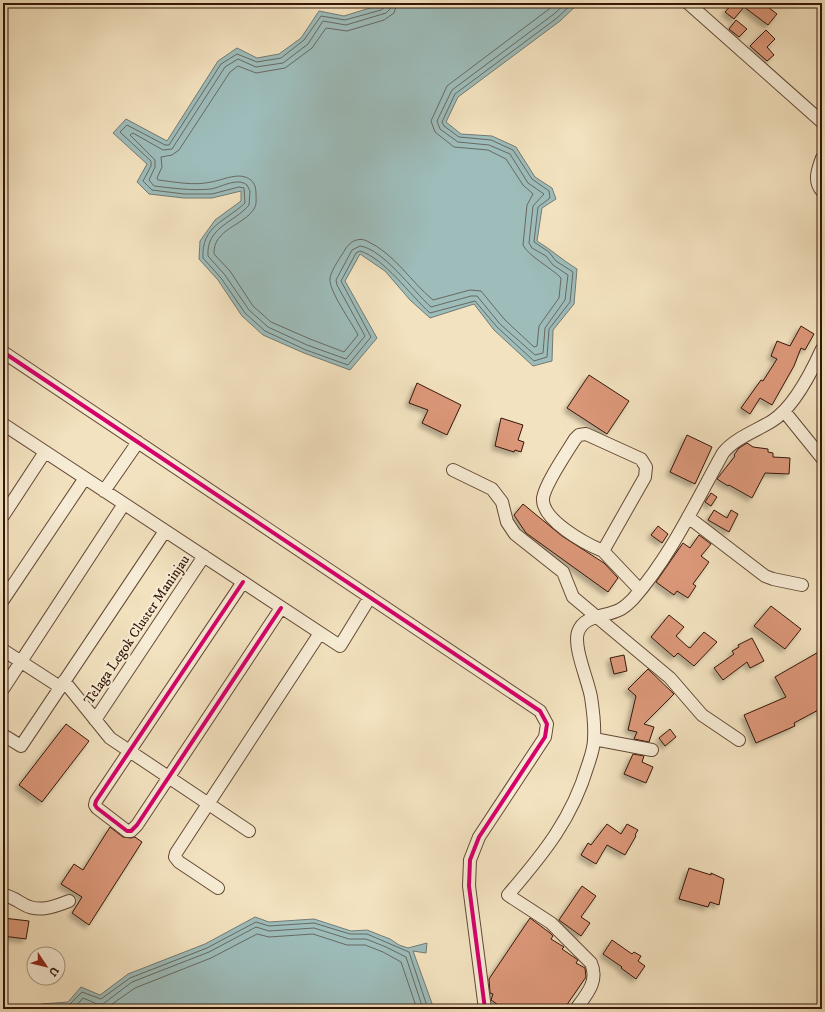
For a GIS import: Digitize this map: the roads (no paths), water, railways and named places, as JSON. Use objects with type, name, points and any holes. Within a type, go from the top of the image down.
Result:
[{"type":"street","points":[[688,3],[822,122]]},
{"type":"street","points":[[822,158],[817,184],[822,191]]},
{"type":"street","points":[[576,1009],[594,980],[594,971],[591,963],[551,923],[508,895],[551,843],[571,810],[584,781],[594,739],[590,693],[577,638],[579,630],[583,623],[596,617],[619,610],[640,590],[659,566],[726,449],[771,421],[784,411],[800,388],[822,349]]},
{"type":"street","points":[[3,352],[540,711],[547,724],[545,737],[479,837],[470,860],[469,886],[485,1009]]},
{"type":"street","points":[[784,411],[822,458]]},
{"type":"street","points":[[4,426],[46,452],[340,646],[370,597]]},
{"type":"street","points":[[603,551],[645,477],[646,467],[641,459],[624,450],[593,436],[579,435],[575,439],[546,490],[543,503],[544,508],[556,522],[576,537],[603,551],[640,590]]},
{"type":"street","points":[[104,491],[138,442]]},
{"type":"street","points":[[3,516],[46,452]]},
{"type":"street","points":[[453,470],[492,489],[502,502],[507,522],[515,534],[563,572],[573,596],[670,678],[702,715],[739,740]]},
{"type":"street","points":[[3,600],[85,478]]},
{"type":"street","points":[[3,689],[124,504]]},
{"type":"street","points":[[688,517],[765,576],[802,585]]},
{"type":"street","points":[[3,735],[21,746],[165,531]]},
{"type":"street","name":"Telaga Legok Cluster Maninjau","points":[[95,720],[204,556]]},
{"type":"street","points":[[243,582],[95,804],[127,831],[130,831],[137,825],[281,608]]},
{"type":"street","points":[[218,888],[179,862],[175,857],[176,853],[320,633]]},
{"type":"street","points":[[3,650],[21,662],[62,684],[110,738],[249,831]]},
{"type":"street","points":[[594,739],[652,750]]},
{"type":"street","points":[[3,895],[12,897],[28,907],[40,909],[69,901]]},
{"type":"water","points":[[386,3],[579,3],[560,21],[458,97],[446,122],[461,134],[492,136],[516,147],[535,177],[552,188],[556,199],[542,208],[537,241],[577,269],[574,304],[553,330],[552,361],[533,366],[494,330],[474,304],[430,318],[410,300],[385,271],[360,254],[345,281],[377,338],[350,370],[304,353],[263,335],[242,316],[218,280],[199,259],[200,241],[215,220],[241,201],[241,191],[212,198],[184,198],[149,194],[137,182],[147,164],[113,133],[126,119],[167,141],[218,61],[237,48],[257,58],[279,54],[301,38],[319,11],[344,16]]},
{"type":"water","points":[[255,917],[269,922],[314,919],[351,931],[367,930],[408,948],[427,943],[426,953],[413,951],[434,1009],[34,1009],[41,1004],[68,1002],[81,987],[100,995],[128,974],[205,944]]}]
